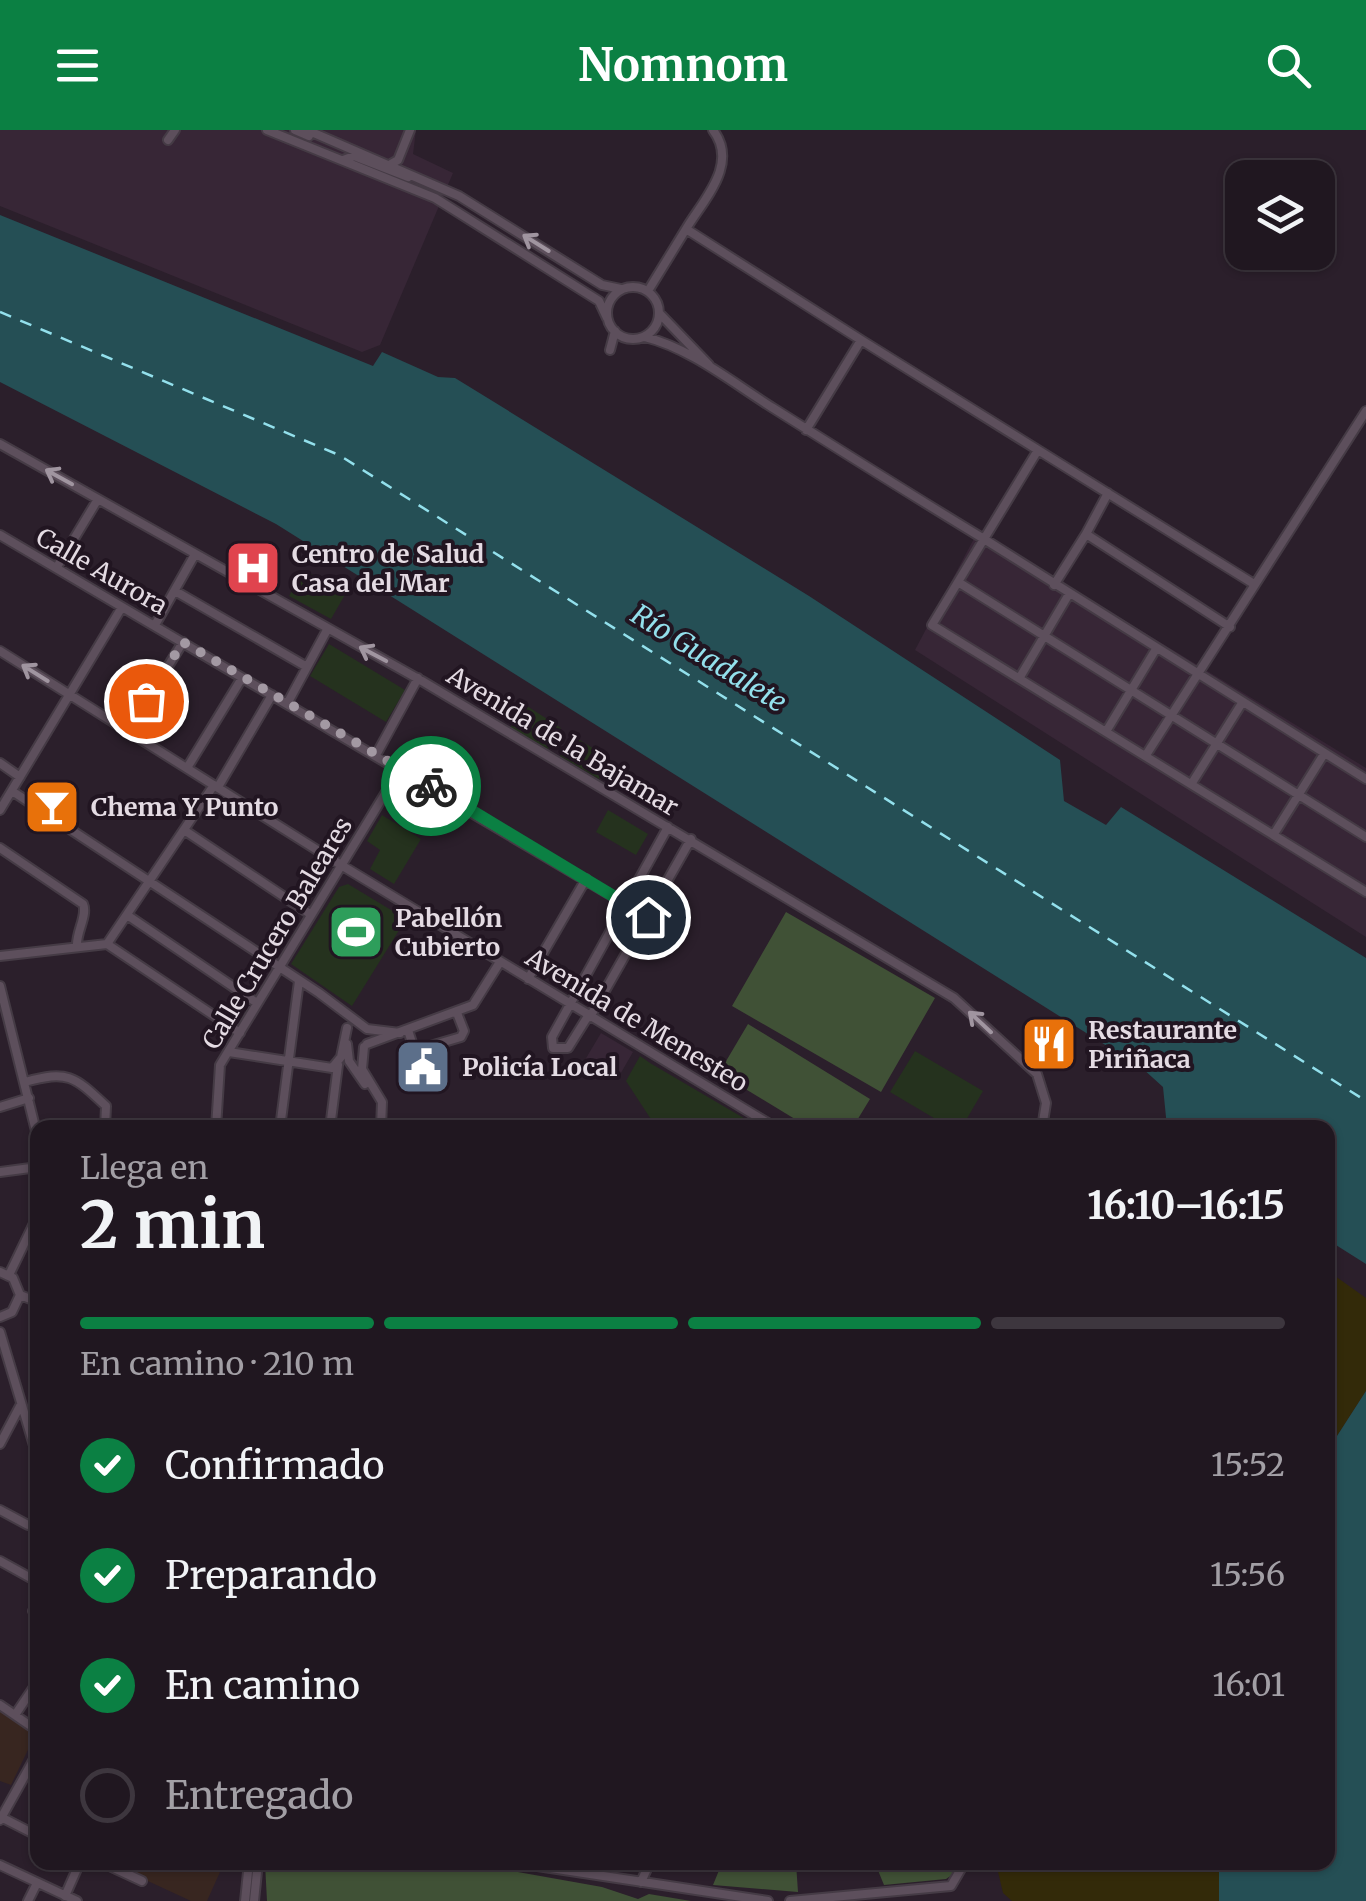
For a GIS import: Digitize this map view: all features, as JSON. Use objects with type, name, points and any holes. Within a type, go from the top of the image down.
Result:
[{"type":"street","points":[[267,130],[435,198],[599,301],[615,332],[625,338]]},
{"type":"street","points":[[294,130],[327,143],[341,159]]},
{"type":"street","points":[[307,130],[459,196],[602,285],[648,291],[660,314],[716,372]]},
{"type":"street","points":[[390,164],[398,160],[410,130]]},
{"type":"street","points":[[648,291],[724,164],[723,144],[714,130]]},
{"type":"street","points":[[341,159],[354,156],[459,196]]},
{"type":"street","points":[[686,229],[1254,584]]},
{"type":"street","points":[[607,318],[607,306],[621,289]]},
{"type":"street","points":[[645,336],[657,325],[660,314]]},
{"type":"street","points":[[615,332],[610,350],[625,338],[645,336],[662,341],[1366,779]]},
{"type":"street","points":[[806,430],[860,340]]},
{"type":"street","points":[[1146,755],[1366,411]]},
{"type":"street","name":"Avenida de la Bajamar","points":[[0,444],[418,678],[954,998],[1038,1074],[1046,1104],[1043,1120]]},
{"type":"street","points":[[1038,450],[932,625],[1365,888]]},
{"type":"street","points":[[1054,585],[1108,494]]},
{"type":"street","points":[[58,567],[98,499]]},
{"type":"street","points":[[1086,534],[1230,627]]},
{"type":"street","name":"Calle Aurora","points":[[0,535],[648,917]]},
{"type":"street","points":[[155,625],[194,556]]},
{"type":"street","points":[[958,582],[1366,836]]},
{"type":"street","points":[[174,590],[307,667]]},
{"type":"street","points":[[1020,677],[1069,594]]},
{"type":"street","points":[[0,810],[122,606]]},
{"type":"street","points":[[286,704],[327,630]]},
{"type":"street","points":[[128,731],[183,642]]},
{"type":"street","points":[[1106,730],[1156,649]]},
{"type":"street","points":[[0,667],[3,653]]},
{"type":"street","name":"Avenida de Menesteo","points":[[3,653],[763,1120]]},
{"type":"street","points":[[188,768],[242,678]]},
{"type":"street","points":[[376,755],[418,678]]},
{"type":"street","points":[[107,944],[216,786],[272,695]]},
{"type":"street","points":[[1192,783],[1242,703]]},
{"type":"street","points":[[1274,834],[1324,754]]},
{"type":"street","points":[[0,763],[20,777]]},
{"type":"street","name":"Calle Crucero Baleares","points":[[216,1120],[218,1074],[229,1052],[400,768]]},
{"type":"street","points":[[12,792],[367,1029],[404,1031]]},
{"type":"street","points":[[668,827],[552,1037],[557,1051],[572,1044],[691,840]]},
{"type":"street","points":[[184,830],[310,914]]},
{"type":"street","points":[[0,848],[82,904],[85,914],[76,932],[77,946]]},
{"type":"street","points":[[528,979],[586,880]]},
{"type":"street","points":[[127,915],[257,1003]]},
{"type":"street","points":[[0,956],[107,944],[240,1033]]},
{"type":"street","points":[[346,1042],[365,1045],[474,1006],[500,962]]},
{"type":"street","points":[[281,1120],[299,981]]},
{"type":"street","points":[[0,986],[34,1120]]},
{"type":"street","points":[[336,1008],[346,1028],[349,1060],[382,1102]]},
{"type":"street","points":[[404,1031],[413,1046],[420,1049],[461,1037],[464,1031],[457,1013]]},
{"type":"street","points":[[346,1028],[358,1023]]},
{"type":"street","points":[[367,1029],[362,1069],[382,1102],[381,1120]]},
{"type":"street","points":[[0,1034],[11,1030]]},
{"type":"street","points":[[331,1120],[338,1065],[346,1042]]},
{"type":"street","points":[[229,1052],[338,1065]]},
{"type":"street","points":[[24,1082],[55,1074],[69,1076],[106,1106],[105,1120]]},
{"type":"street","points":[[0,1107],[29,1098]]},
{"type":"street","points":[[0,1172],[30,1168]]},
{"type":"street","points":[[30,1229],[4,1273],[20,1296],[30,1299]]},
{"type":"street","points":[[0,1317],[12,1312],[20,1296]]},
{"type":"street","points":[[0,1332],[20,1406],[30,1426]]},
{"type":"street","points":[[0,1444],[20,1406]]},
{"type":"street","points":[[0,1510],[30,1525]]},
{"type":"street","points":[[0,1561],[30,1578]]},
{"type":"street","points":[[15,1715],[30,1693]]},
{"type":"street","points":[[0,1706],[30,1725]]},
{"type":"street","points":[[30,1766],[1,1818],[30,1832]]},
{"type":"street","points":[[0,1788],[14,1793]]},
{"type":"street","points":[[0,1865],[70,1899],[78,1870]]},
{"type":"street","points":[[118,1870],[142,1881]]},
{"type":"street","points":[[245,1901],[249,1870]]},
{"type":"street","points":[[254,1901],[257,1870]]},
{"type":"street","points":[[562,1870],[768,1901]]},
{"type":"street","points":[[587,1874],[589,1870]]},
{"type":"street","points":[[641,1882],[646,1870]]},
{"type":"street","points":[[790,1901],[950,1886],[961,1870]]},
{"type":"street","points":[[28,1901],[37,1883]]},
{"type":"shaded area","points":[[0,130],[416,130],[413,154],[453,173],[380,345],[362,352],[0,206]]},
{"type":"shaded area","points":[[978,531],[1366,768],[1366,937],[915,650]]},
{"type":"shaded area","points":[[601,1033],[633,1052],[618,1078],[582,1065]]},
{"type":"shaded area","points":[[0,1709],[30,1727],[30,1746],[11,1785],[0,1781]]},
{"type":"shaded area","points":[[124,1870],[221,1870],[207,1901],[191,1901]]},
{"type":"green space","points":[[304,570],[346,593],[331,619],[289,596]]},
{"type":"green space","points":[[329,644],[405,690],[386,722],[310,676]]},
{"type":"green space","points":[[524,704],[561,728],[548,749],[510,728]]},
{"type":"green space","points":[[572,735],[610,759],[599,779],[560,756]]},
{"type":"green space","points":[[608,810],[648,834],[636,855],[596,832]]},
{"type":"green space","points":[[382,815],[421,839],[394,884],[370,869],[380,850],[367,841]]},
{"type":"green space","name":"Pabellón Cubierto","points":[[348,884],[406,919],[352,1006],[291,964],[339,887]]},
{"type":"green space","points":[[786,912],[935,998],[881,1092],[732,1006]]},
{"type":"green space","points":[[748,1024],[870,1099],[857,1120],[796,1120],[719,1073]]},
{"type":"green space","points":[[915,1051],[983,1091],[966,1120],[937,1120],[890,1092]]},
{"type":"green space","points":[[640,1056],[747,1120],[651,1120],[626,1081]]},
{"type":"green space","points":[[265,1870],[507,1870],[602,1887],[638,1899],[649,1894],[691,1901],[267,1901]]},
{"type":"green space","points":[[719,1870],[796,1870],[798,1892],[713,1885]]},
{"type":"green space","points":[[878,1870],[955,1870],[946,1879],[884,1885]]},
{"type":"sand","points":[[1335,1276],[1366,1298],[1366,1391],[1335,1439]]},
{"type":"sand","points":[[998,1870],[1219,1870],[1219,1901],[1012,1901],[1003,1893]]},
{"type":"water","name":"Río Guadalete","points":[[0,215],[373,366],[382,352],[438,377],[455,378],[809,596],[1060,760],[1064,801],[1106,825],[1121,807],[1366,958],[1366,1264],[1335,1244],[1335,1120],[1166,1120],[1163,1087],[1142,1068],[276,524],[0,382]]},
{"type":"water","points":[[1366,1391],[1366,1901],[1219,1901],[1219,1870],[1335,1870],[1335,1439]]},
{"type":"ferry route","points":[[0,312],[339,455],[1366,1101]]},
{"type":"way so far","points":[[146,701],[183,642],[431,786]]},
{"type":"place","name":"Centro de Salud Casa del Mar","points":[[253,568]]},
{"type":"place","name":"Chema Y Punto","points":[[52,807]]},
{"type":"place","name":"Pabellón Cubierto","points":[[356,932]]},
{"type":"place","name":"Restaurante Piriñaca","points":[[1049,1044]]},
{"type":"place","name":"Policía Local","points":[[423,1067]]},
{"type":"route","points":[[431,786],[648,917]]}]
